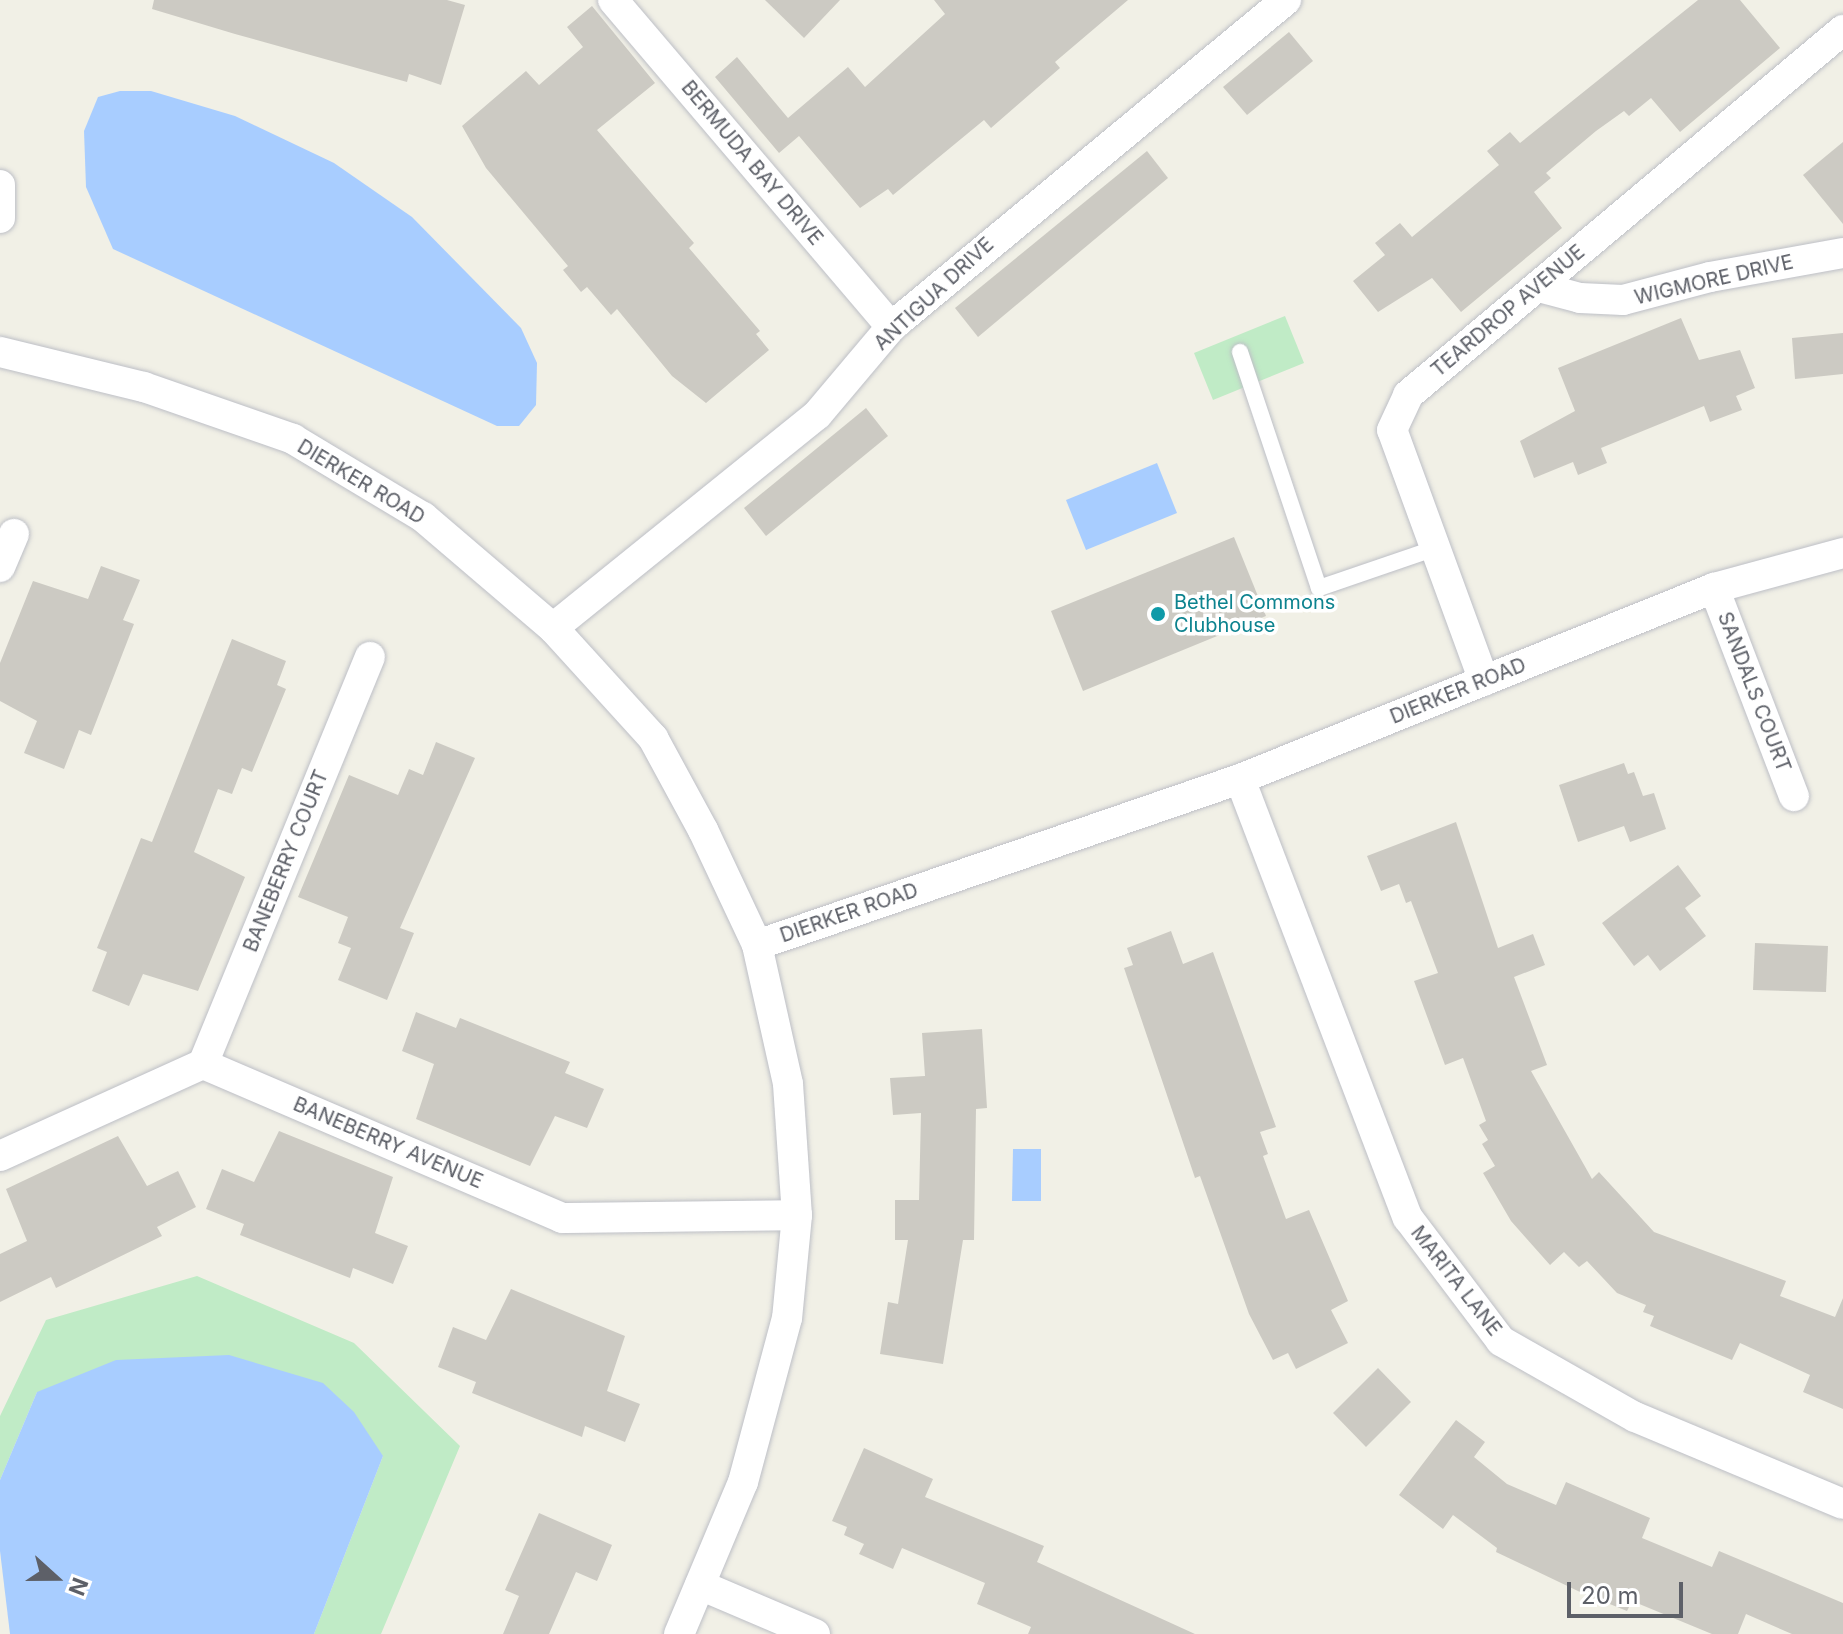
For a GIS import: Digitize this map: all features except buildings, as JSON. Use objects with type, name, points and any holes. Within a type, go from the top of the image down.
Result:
[{"type":"street","name":"BERMUDA BAY DRIVE","points":[[613,0],[891,327]]},
{"type":"street","name":"ANTIGUA DRIVE","points":[[553,628],[817,415],[891,327],[1286,0]]},
{"type":"street","name":"TEARDROP AVENUE","points":[[1484,681],[1392,430],[1408,395],[1843,30]]},
{"type":"street","points":[[0,185],[0,218]]},
{"type":"street","name":"WIGMORE DRIVE","points":[[1539,287],[1580,298],[1623,300],[1710,277],[1843,253]]},
{"type":"street","name":"DIERKER ROAD","points":[[0,352],[144,387],[293,439],[423,517],[553,628],[653,738],[757,945],[1240,779],[1714,588],[1843,553]]},
{"type":"street","points":[[0,567],[14,534]]},
{"type":"street","name":"SANDALS COURT","points":[[1714,588],[1794,796]]},
{"type":"street","name":"BANEBERRY COURT","points":[[203,1064],[370,657]]},
{"type":"street","name":"MARITA LANE","points":[[1240,779],[1408,1218],[1501,1341],[1635,1417],[1843,1504]]},
{"type":"street","points":[[679,1634],[743,1482],[787,1318],[797,1215],[788,1084],[757,945]]},
{"type":"street","points":[[0,1156],[203,1064]]},
{"type":"street","name":"BANEBERRY AVENUE","points":[[203,1064],[562,1218],[797,1215]]},
{"type":"street","points":[[700,1585],[815,1634]]},
{"type":"lane","points":[[1240,352],[1319,588],[1436,548]]},
{"type":"green space","points":[[1285,316],[1304,363],[1213,400],[1194,353]]},
{"type":"green space","points":[[197,1276],[354,1343],[460,1446],[381,1634],[314,1634],[383,1456],[37,1392],[0,1480],[0,1416],[46,1320]]},
{"type":"water","points":[[120,91],[151,91],[235,116],[334,163],[412,217],[521,328],[537,363],[536,405],[519,426],[497,426],[113,249],[86,187],[84,131],[98,97]]},
{"type":"water","points":[[1157,463],[1177,513],[1086,550],[1066,500]]},
{"type":"water","points":[[1013,1149],[1041,1149],[1041,1201],[1012,1201]]},
{"type":"water","points":[[229,1355],[323,1383],[354,1412],[383,1456],[314,1634],[10,1634],[0,1551],[0,1480],[37,1392],[116,1360]]},
{"type":"place","name":"Bethel Commons Clubhouse","points":[[1158,614]]}]
